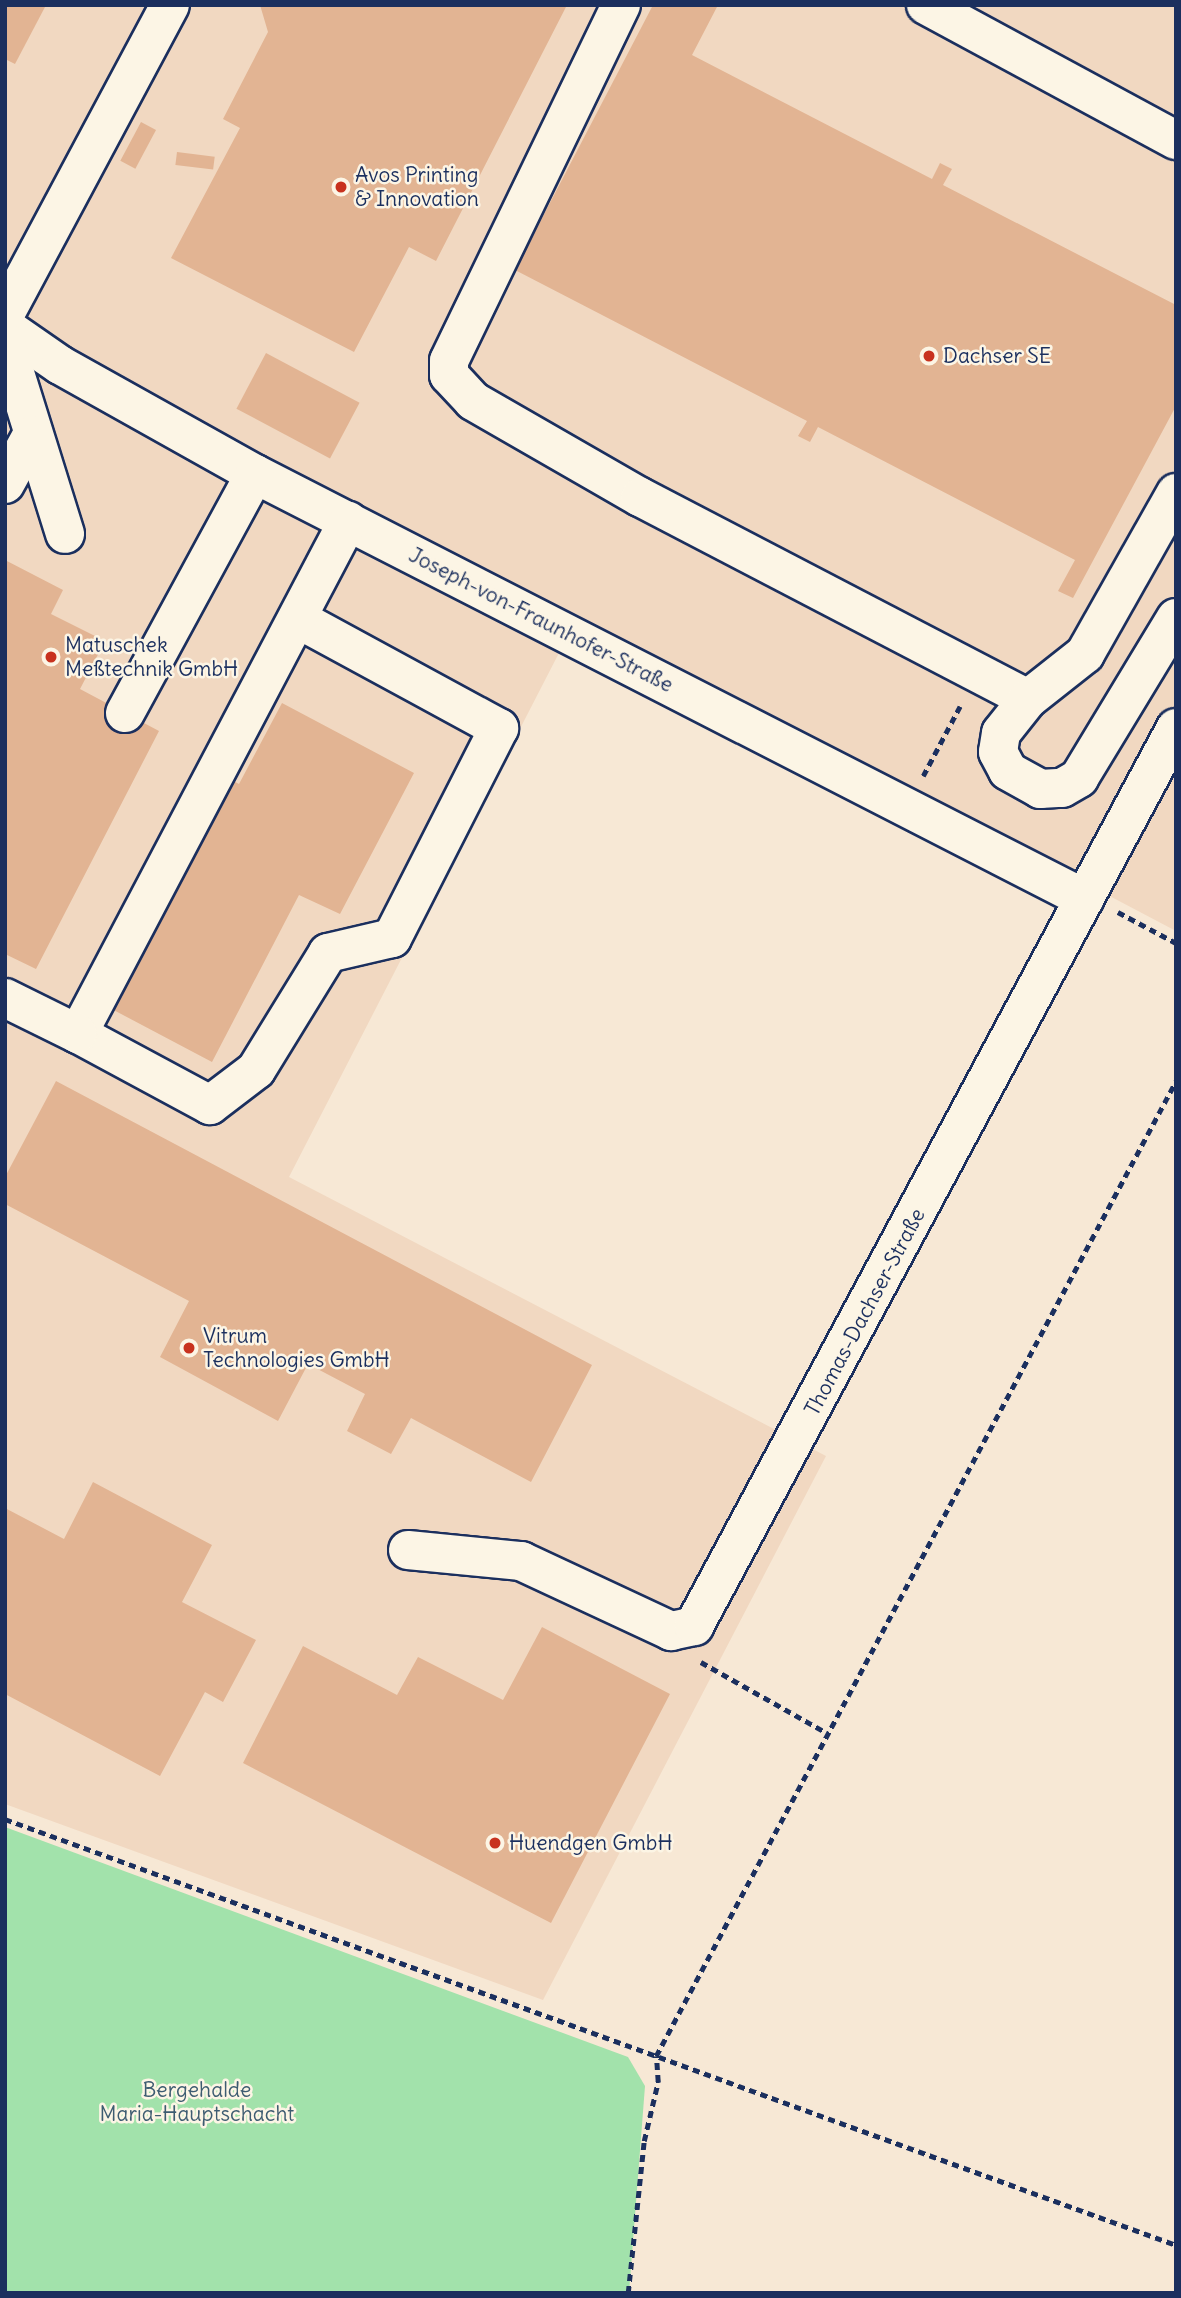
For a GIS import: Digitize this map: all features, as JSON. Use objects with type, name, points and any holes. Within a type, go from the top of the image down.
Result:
[{"type":"street","points":[[5,314],[170,5]]},
{"type":"street","points":[[621,5],[449,361],[449,375],[473,401],[640,497],[1028,699]]},
{"type":"street","points":[[926,5],[1176,140]]},
{"type":"street","name":"Joseph-von-Fraunhofer-Straße","points":[[5,327],[60,365],[255,474],[1085,899]]},
{"type":"street","points":[[5,341],[32,435],[65,534]]},
{"type":"street","points":[[5,484],[32,435]]},
{"type":"street","points":[[125,713],[255,474]]},
{"type":"street","points":[[1176,493],[1085,654],[1028,699],[1001,733],[998,752],[1024,783],[1062,788],[1098,755],[1176,618]]},
{"type":"street","points":[[78,1034],[348,521]]},
{"type":"street","points":[[5,998],[210,1105],[256,1070],[328,953],[392,938],[499,728],[298,619]]},
{"type":"street","name":"Thomas-Dachser-Straße","points":[[671,1631],[694,1626],[707,1613],[1176,728]]},
{"type":"street","points":[[408,1550],[522,1561],[671,1631]]},
{"type":"path","points":[[924,774],[940,744]]},
{"type":"path","points":[[1085,899],[1176,943]]},
{"type":"path","points":[[628,2293],[644,2141],[658,2082],[656,2056],[1176,1081]]},
{"type":"path","points":[[671,1631],[700,1661],[827,1733]]},
{"type":"path","points":[[5,1819],[1176,2245]]},
{"type":"shaded area","points":[[5,5],[1176,5],[1176,931],[578,616],[289,1177],[826,1456],[543,2000],[5,1804]]},
{"type":"green space","name":"Bergehalde Maria-Hauptschacht","points":[[5,1827],[628,2057],[645,2086],[629,2293],[5,2293]]},
{"type":"building","points":[[5,5],[45,7],[15,64],[5,59]]},
{"type":"building","name":"Avos Printing & Innovation","points":[[260,5],[567,5],[436,261],[409,247],[354,352],[171,258],[240,128],[223,119],[268,32]]},
{"type":"building","name":"Dachser SE","points":[[653,5],[718,5],[692,55],[932,179],[940,163],[952,169],[943,185],[1176,305],[1176,406],[1073,598],[1058,591],[1075,560],[818,427],[810,442],[798,436],[807,421],[515,270]]},
{"type":"building","points":[[141,122],[156,130],[135,169],[120,161]]},
{"type":"building","points":[[177,152],[215,157],[213,170],[175,165]]},
{"type":"building","points":[[266,353],[360,403],[330,458],[236,409]]},
{"type":"building","points":[[5,560],[63,590],[51,614],[105,641],[80,689],[159,731],[36,969],[5,954]]},
{"type":"building","points":[[282,703],[414,773],[340,914],[299,895],[212,1062],[106,1006],[226,777],[239,784]]},
{"type":"building","points":[[56,1081],[592,1365],[531,1482],[411,1418],[391,1454],[347,1431],[365,1394],[308,1364],[278,1421],[160,1357],[189,1301],[5,1204],[5,1177]]},
{"type":"building","points":[[93,1482],[212,1545],[182,1602],[256,1640],[223,1702],[205,1692],[160,1776],[5,1694],[5,1508],[64,1539]]},
{"type":"building","name":"Huendgen GmbH","points":[[542,1627],[670,1694],[551,1923],[243,1763],[303,1646],[397,1695],[418,1657],[503,1700]]},
{"type":"place","name":"Avos Printing & Innovation","points":[[341,187]]},
{"type":"place","name":"Dachser SE","points":[[929,356]]},
{"type":"place","name":"Matuschek Meßtechnik GmbH","points":[[51,657]]},
{"type":"place","name":"Vitrum Technologies GmbH","points":[[189,1348]]},
{"type":"place","name":"Huendgen GmbH","points":[[495,1843]]}]
